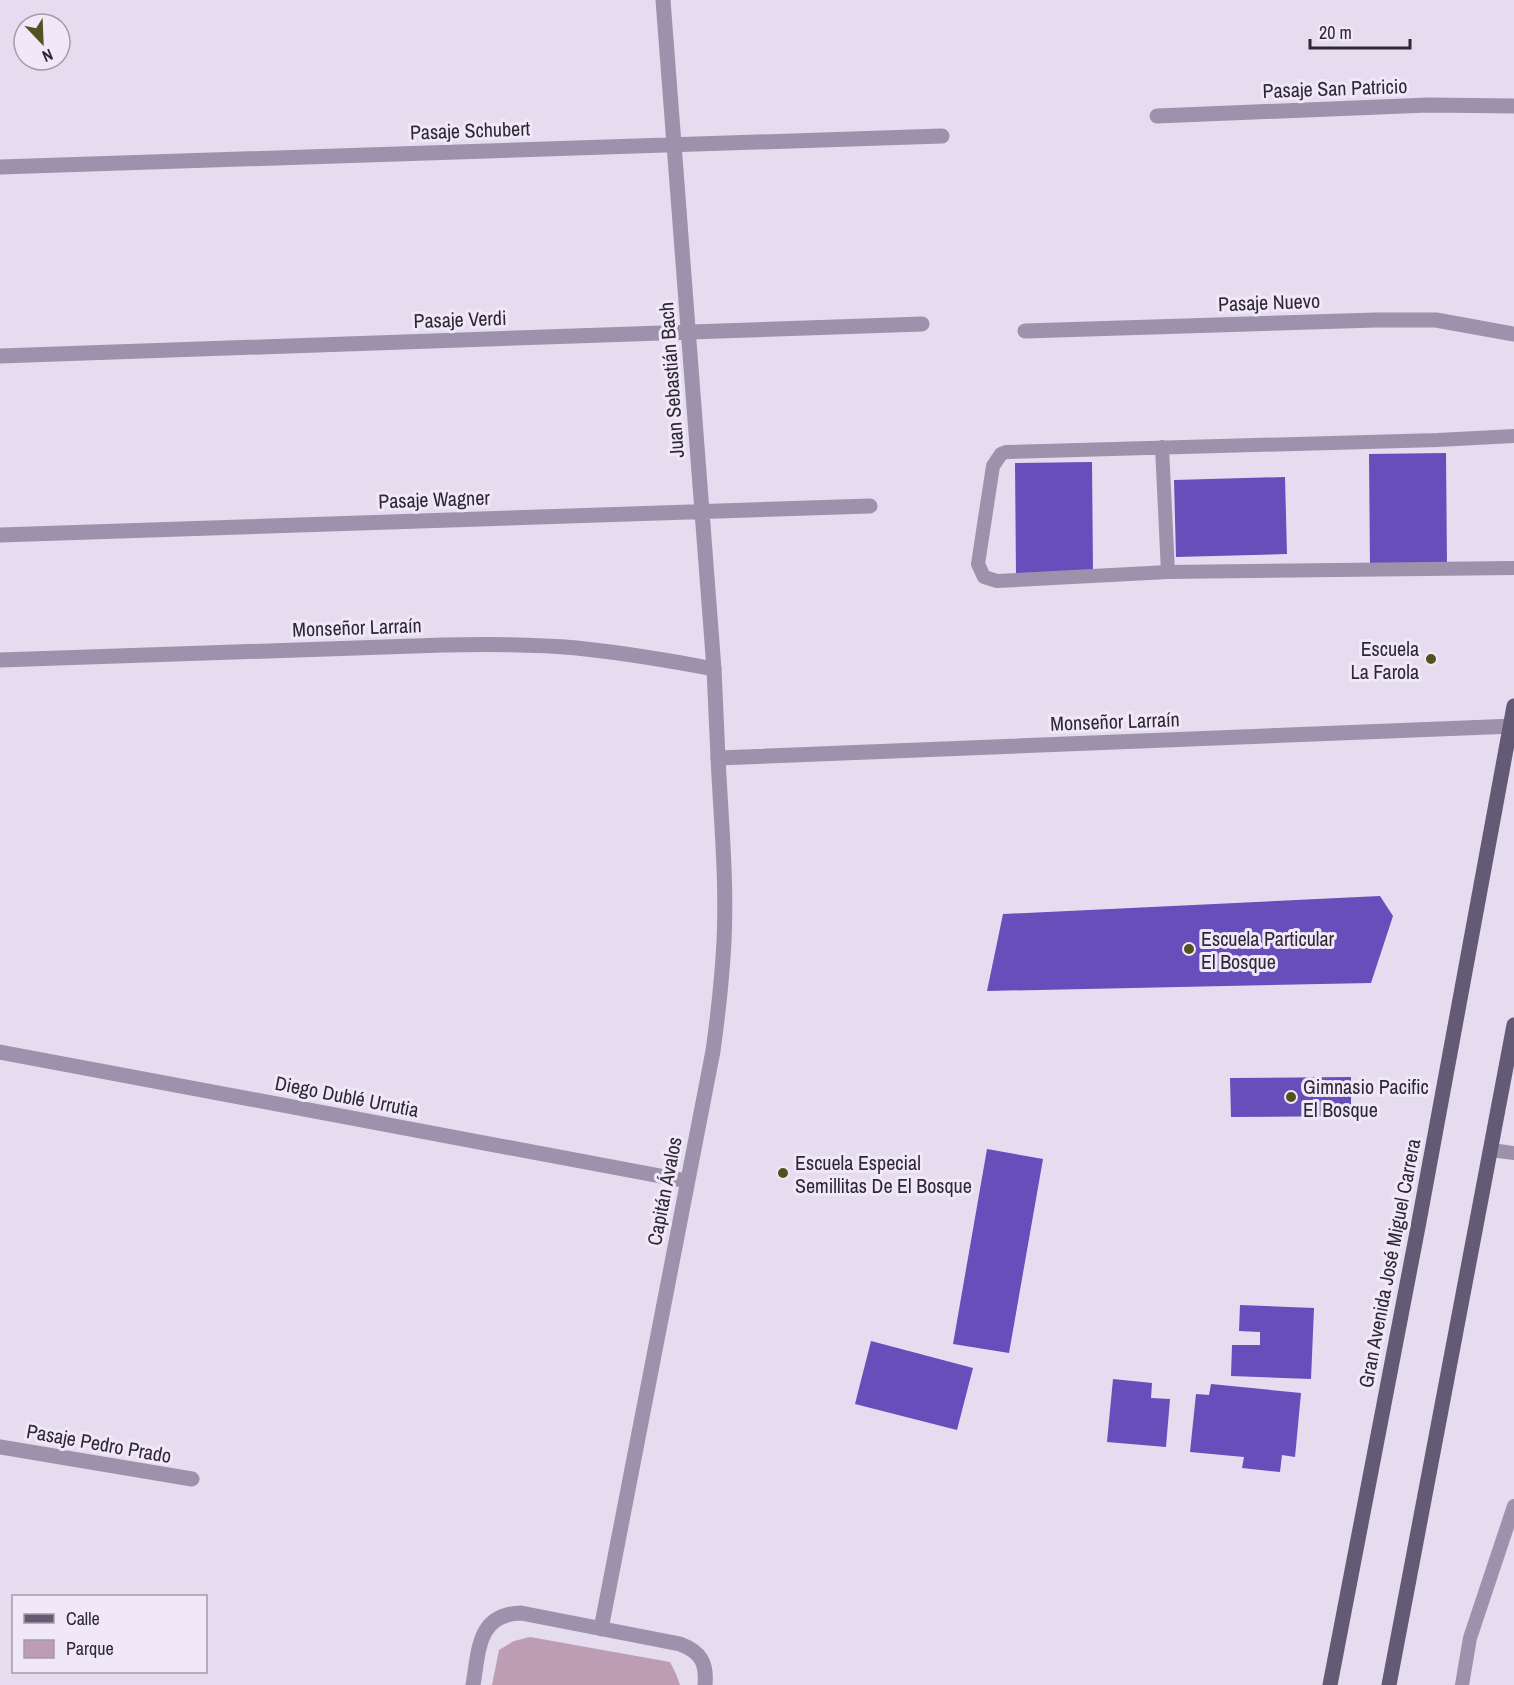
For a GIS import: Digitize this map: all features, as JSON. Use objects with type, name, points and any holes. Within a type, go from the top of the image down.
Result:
[{"type":"main road","name":"Gran Avenida José Miguel Carrera","points":[[1330,1685],[1514,706]]},
{"type":"main road","points":[[1389,1685],[1514,1025]]},
{"type":"street","name":"Juan Sebastián Bach","points":[[663,0],[714,669],[718,758]]},
{"type":"street","name":"Pasaje San Patricio","points":[[1157,116],[1428,105],[1514,106]]},
{"type":"street","name":"Pasaje Schubert","points":[[0,167],[942,136]]},
{"type":"street","name":"Pasaje Nuevo","points":[[1025,331],[1436,320],[1514,334]]},
{"type":"street","name":"Pasaje Verdi","points":[[0,356],[922,324]]},
{"type":"street","name":"Pasaje Wagner","points":[[0,535],[870,506]]},
{"type":"street","name":"Monseñor Larraín","points":[[0,660],[510,644],[576,648],[645,656],[714,669]]},
{"type":"street","name":"Monseñor Larraín","points":[[718,758],[1512,726]]},
{"type":"street","name":"Capitán Ávalos","points":[[601,1629],[713,1051],[724,940],[718,758]]},
{"type":"street","name":"Diego Dublé Urrutia","points":[[0,1052],[687,1181]]},
{"type":"street","name":"Pasaje Pedro Prado","points":[[0,1447],[192,1479]]},
{"type":"street","points":[[473,1685],[482,1640],[490,1623],[509,1614],[521,1613],[688,1647],[702,1660],[706,1673],[705,1685]]},
{"type":"lane","points":[[1514,436],[1438,440],[1014,450],[1000,454],[993,466],[978,564],[984,577],[997,581],[1168,572],[1514,568]]},
{"type":"lane","points":[[1162,447],[1168,572]]},
{"type":"lane","points":[[1491,1150],[1514,1153]]},
{"type":"lane","points":[[1462,1685],[1470,1638],[1514,1506]]},
{"type":"green space","points":[[530,1637],[670,1662],[680,1685],[492,1685],[499,1650],[514,1641]]},
{"type":"building","points":[[1446,453],[1447,565],[1370,566],[1369,454]]},
{"type":"building","points":[[1092,462],[1093,573],[1016,574],[1015,463]]},
{"type":"building","points":[[1285,477],[1287,554],[1176,557],[1174,480]]},
{"type":"building","name":"Escuela Particular El Bosque","points":[[1380,896],[1393,916],[1371,983],[987,991],[1003,914]]},
{"type":"building","name":"Gimnasio Pacific El Bosque","points":[[1351,1077],[1351,1116],[1231,1117],[1230,1078]]},
{"type":"building","points":[[987,1149],[1043,1159],[1009,1353],[953,1344]]},
{"type":"building","points":[[1240,1305],[1314,1308],[1311,1379],[1231,1376],[1232,1345],[1260,1345],[1260,1332],[1239,1331]]},
{"type":"building","points":[[871,1341],[973,1368],[957,1430],[855,1404]]},
{"type":"building","points":[[1113,1379],[1152,1383],[1151,1398],[1170,1399],[1166,1447],[1107,1442]]},
{"type":"building","points":[[1211,1384],[1301,1393],[1295,1457],[1282,1455],[1280,1472],[1242,1468],[1244,1457],[1190,1452],[1196,1394],[1209,1395]]},
{"type":"place","name":"Escuela La Farola","points":[[1431,659]]},
{"type":"place","name":"Escuela Particular El Bosque","points":[[1189,949]]},
{"type":"place","name":"Gimnasio Pacific El Bosque","points":[[1291,1097]]},
{"type":"place","name":"Escuela Especial Semillitas De El Bosque","points":[[783,1173]]}]
